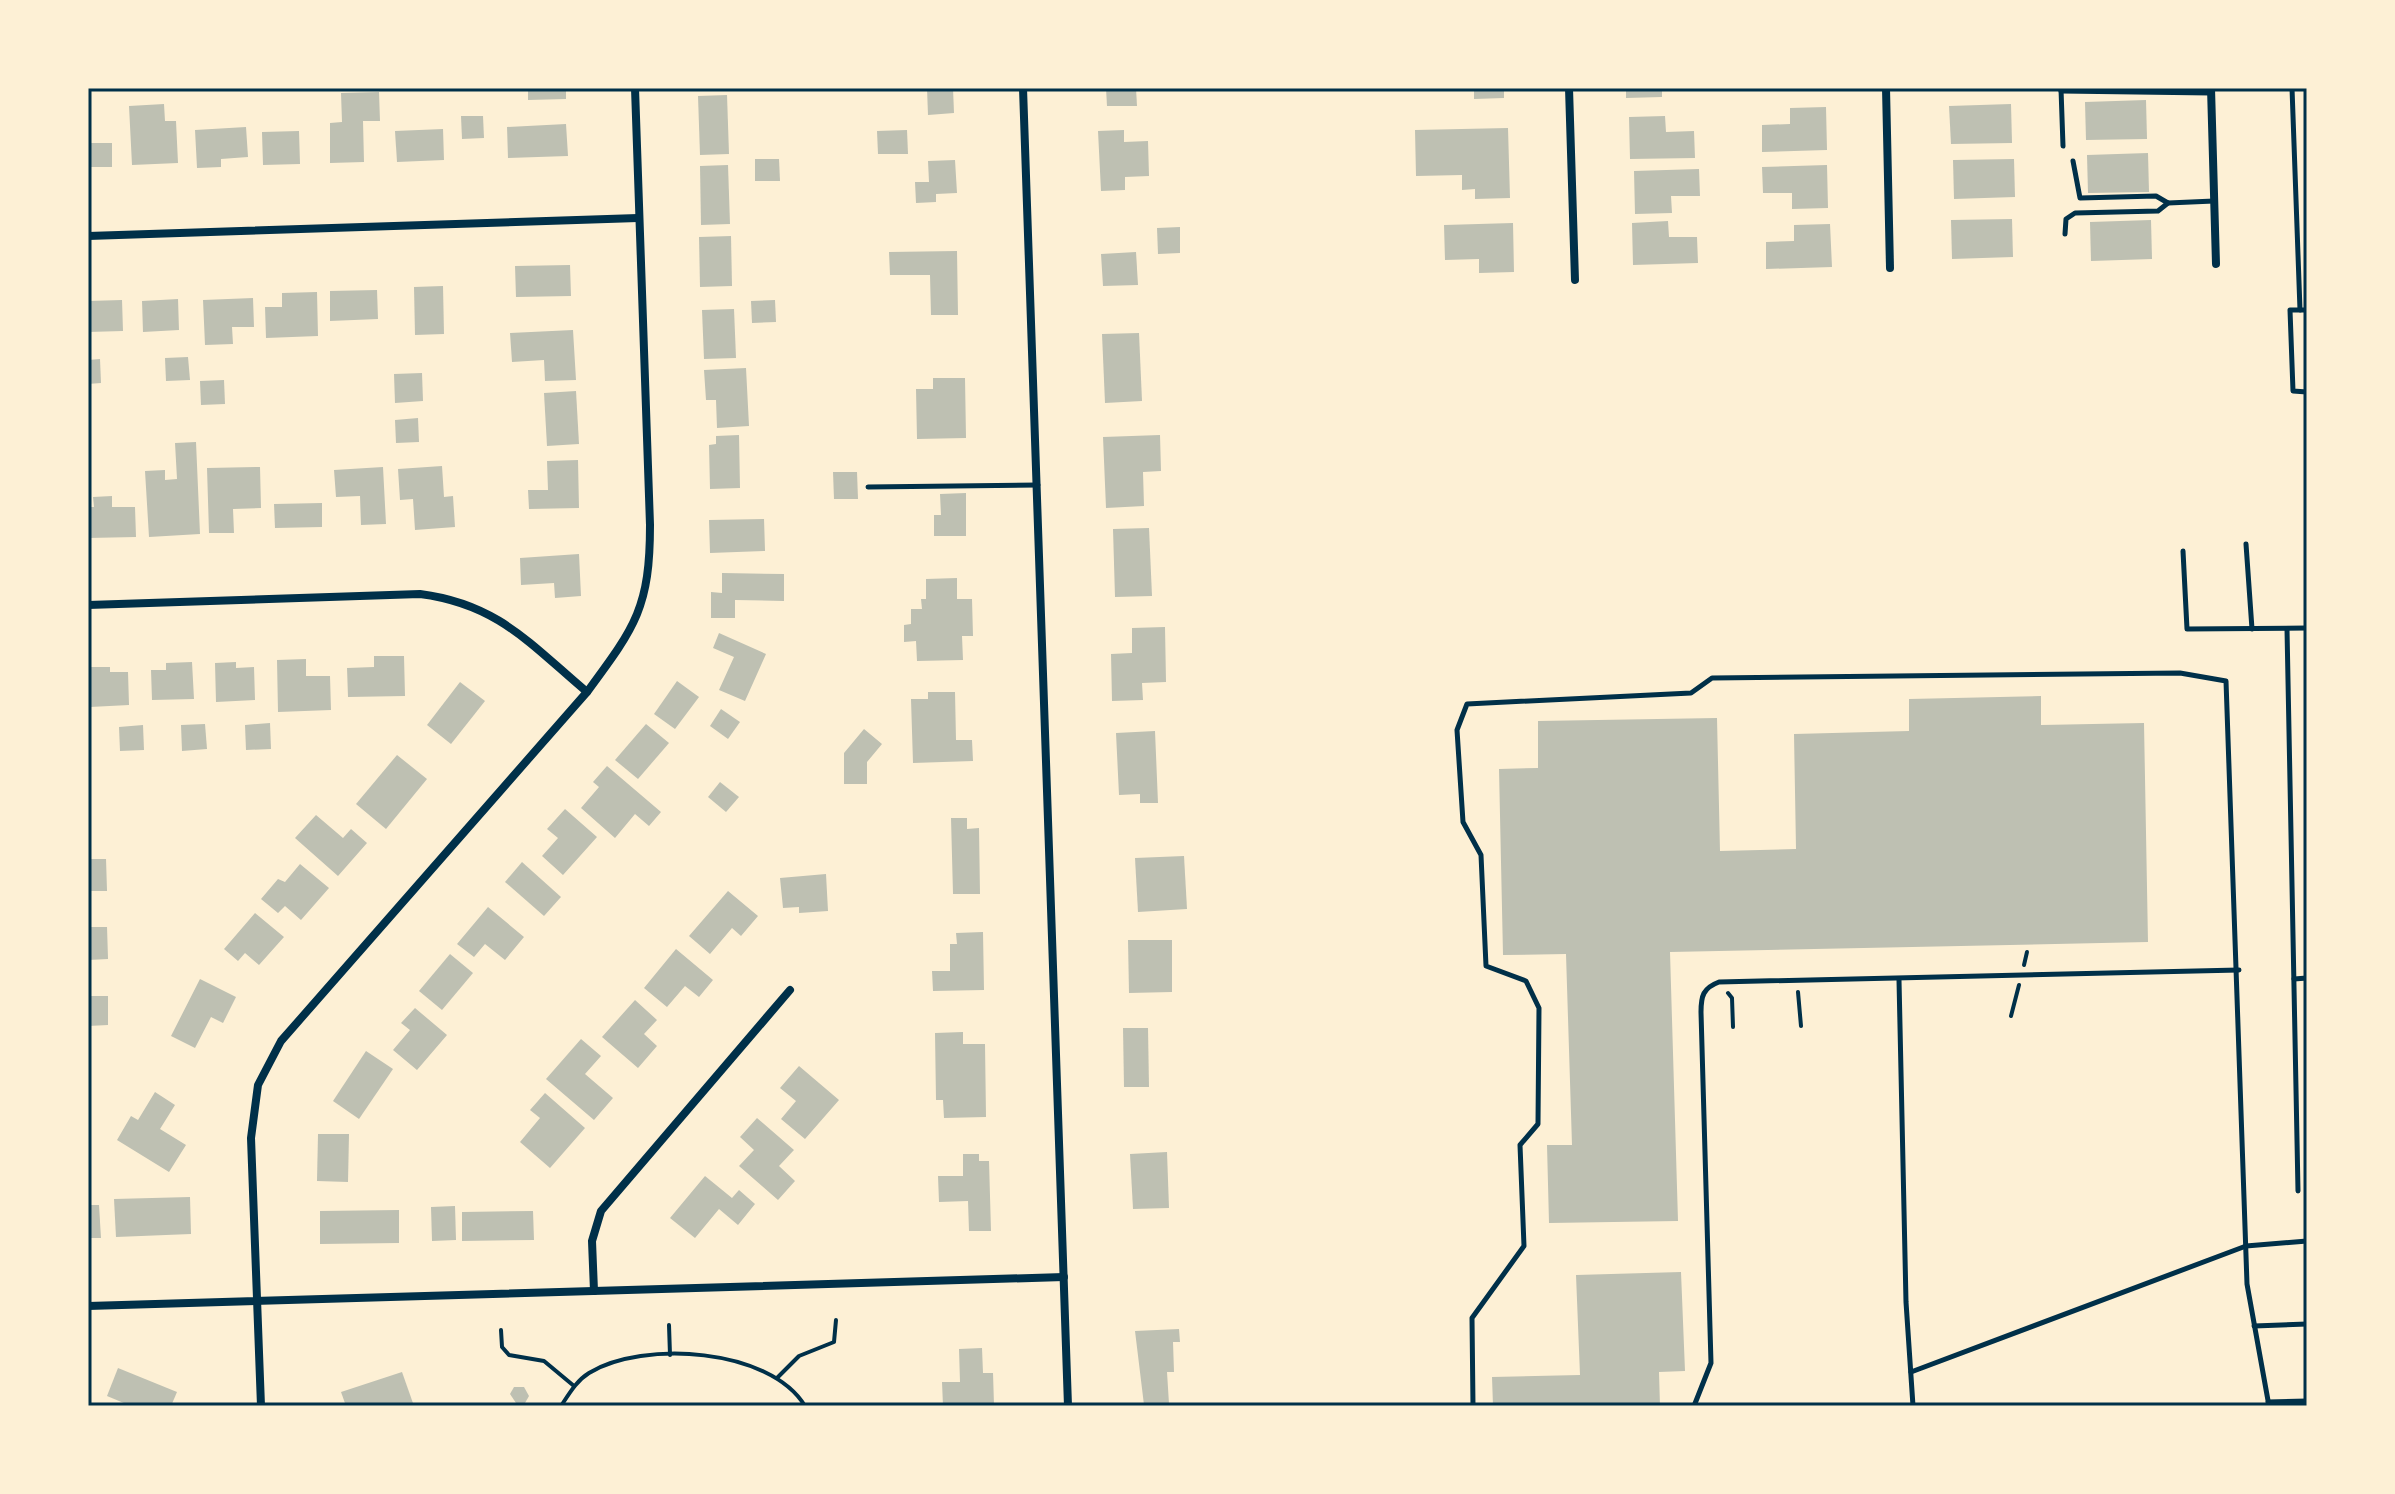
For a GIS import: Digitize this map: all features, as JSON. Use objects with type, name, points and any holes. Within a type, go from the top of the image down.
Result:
[{"type":"street","points":[[261,1406],[251,1138],[258,1085],[281,1041],[587,692],[626,640],[637,618],[650,569],[635,88]]},
{"type":"street","points":[[1023,88],[1039,485],[1068,1406]]},
{"type":"street","points":[[1569,88],[1575,280]]},
{"type":"street","points":[[1886,88],[1890,268]]},
{"type":"street","points":[[2211,90],[2216,264]]},
{"type":"street","points":[[88,236],[638,218]]},
{"type":"street","points":[[88,605],[420,594],[453,598],[485,610],[511,627],[587,692]]},
{"type":"street","points":[[594,1291],[592,1241],[606,1204],[790,990]]},
{"type":"street","points":[[88,1306],[1064,1277]]},
{"type":"lane","points":[[2292,88],[2304,310],[2290,310],[2293,391],[2307,392]]},
{"type":"lane","points":[[2063,146],[2061,90],[2211,90]]},
{"type":"lane","points":[[2073,161],[2080,198],[2156,196],[2168,203],[2215,201]]},
{"type":"lane","points":[[2065,234],[2066,219],[2075,213],[2158,211],[2168,203]]},
{"type":"lane","points":[[868,487],[1039,485]]},
{"type":"lane","points":[[2246,544],[2252,629]]},
{"type":"lane","points":[[2183,551],[2187,629],[2307,628]]},
{"type":"lane","points":[[2287,629],[2298,1191]]},
{"type":"lane","points":[[1473,1406],[1472,1318],[1524,1246],[1520,1145],[1538,1124],[1539,1008],[1526,981],[1486,966],[1481,855],[1463,822],[1457,730],[1467,704],[1691,693],[1712,678],[2180,673],[2226,681],[2239,970],[2246,1246],[2254,1326],[2269,1404],[2307,1401]]},
{"type":"lane","points":[[1694,1406],[1711,1363],[1701,1012],[1704,990],[1719,982],[2239,970]]},
{"type":"lane","points":[[2294,979],[2307,978]]},
{"type":"lane","points":[[1899,980],[1913,1406]]},
{"type":"lane","points":[[1911,1372],[2246,1246],[2307,1241]]},
{"type":"lane","points":[[2254,1326],[2307,1324]]},
{"type":"path","points":[[777,1378],[799,1356],[834,1342],[836,1320]]},
{"type":"path","points":[[669,1325],[670,1355]]},
{"type":"path","points":[[501,1330],[502,1347],[509,1355],[544,1361],[574,1386]]},
{"type":"path","points":[[561,1406],[574,1386],[589,1373],[613,1363],[670,1355],[734,1361],[777,1378],[805,1406]]},
{"type":"building","points":[[528,88],[566,88],[566,99],[528,100]]},
{"type":"building","points":[[927,88],[953,88],[954,113],[928,115]]},
{"type":"building","points":[[1106,88],[1136,88],[1137,106],[1107,106]]},
{"type":"building","points":[[1474,88],[1504,88],[1504,98],[1474,99]]},
{"type":"building","points":[[1626,88],[1662,88],[1662,97],[1626,98]]},
{"type":"building","points":[[379,92],[380,121],[363,121],[364,162],[330,163],[330,123],[342,122],[341,93]]},
{"type":"building","points":[[727,95],[729,154],[700,155],[698,96]]},
{"type":"building","points":[[2146,100],[2147,139],[2086,140],[2085,102]]},
{"type":"building","points":[[164,104],[165,121],[176,121],[178,163],[132,165],[129,106]]},
{"type":"building","points":[[2011,104],[2012,143],[1951,144],[1949,106]]},
{"type":"building","points":[[1826,107],[1827,150],[1762,152],[1762,125],[1790,124],[1790,108]]},
{"type":"building","points":[[461,116],[483,116],[484,138],[462,139]]},
{"type":"building","points":[[1665,116],[1666,132],[1694,131],[1695,158],[1630,159],[1629,117]]},
{"type":"building","points":[[566,124],[568,156],[508,158],[507,127]]},
{"type":"building","points":[[246,127],[248,157],[221,159],[221,167],[197,168],[195,130]]},
{"type":"building","points":[[1508,128],[1510,198],[1475,199],[1475,189],[1462,190],[1462,175],[1416,176],[1415,130]]},
{"type":"building","points":[[443,129],[444,160],[397,162],[395,131]]},
{"type":"building","points":[[907,130],[908,154],[878,154],[877,131]]},
{"type":"building","points":[[1124,130],[1124,142],[1148,141],[1149,176],[1125,177],[1125,190],[1101,191],[1098,131]]},
{"type":"building","points":[[299,131],[300,164],[263,165],[262,132]]},
{"type":"building","points":[[88,143],[112,143],[112,167],[88,167]]},
{"type":"building","points":[[2148,153],[2149,192],[2088,193],[2087,155]]},
{"type":"building","points":[[755,159],[779,159],[780,181],[755,181]]},
{"type":"building","points":[[2014,159],[2015,197],[1954,199],[1953,160]]},
{"type":"building","points":[[955,160],[957,193],[936,194],[936,202],[916,203],[915,182],[929,182],[928,161]]},
{"type":"building","points":[[728,165],[730,224],[701,225],[700,166]]},
{"type":"building","points":[[1827,165],[1828,208],[1792,209],[1792,193],[1763,193],[1762,167]]},
{"type":"building","points":[[1699,169],[1700,196],[1671,196],[1672,213],[1635,214],[1634,171]]},
{"type":"building","points":[[2012,219],[2013,257],[1952,259],[1951,220]]},
{"type":"building","points":[[2151,220],[2152,259],[2091,261],[2090,222]]},
{"type":"building","points":[[1668,221],[1669,237],[1697,237],[1698,263],[1633,265],[1632,223]]},
{"type":"building","points":[[1513,223],[1514,272],[1479,273],[1479,259],[1445,260],[1444,225]]},
{"type":"building","points":[[1830,224],[1832,267],[1766,269],[1766,242],[1794,241],[1794,225]]},
{"type":"building","points":[[1180,227],[1180,253],[1158,254],[1157,228]]},
{"type":"building","points":[[731,236],[732,286],[700,287],[699,237]]},
{"type":"building","points":[[957,251],[958,315],[931,315],[930,275],[890,275],[889,252]]},
{"type":"building","points":[[1136,252],[1138,285],[1103,286],[1101,254]]},
{"type":"building","points":[[570,265],[571,296],[516,297],[515,266]]},
{"type":"building","points":[[443,286],[444,334],[415,335],[414,287]]},
{"type":"building","points":[[377,290],[378,319],[330,321],[330,291]]},
{"type":"building","points":[[317,292],[318,336],[266,338],[265,307],[282,307],[282,293]]},
{"type":"building","points":[[253,298],[254,327],[232,327],[233,344],[205,345],[203,300]]},
{"type":"building","points":[[178,299],[179,330],[143,332],[142,301]]},
{"type":"building","points":[[122,300],[123,331],[88,332],[88,301]]},
{"type":"building","points":[[775,300],[776,322],[752,323],[751,301]]},
{"type":"building","points":[[734,309],[736,358],[704,359],[702,310]]},
{"type":"building","points":[[573,330],[576,380],[545,381],[544,360],[512,362],[510,333]]},
{"type":"building","points":[[1139,333],[1142,401],[1105,403],[1102,334]]},
{"type":"building","points":[[188,357],[190,380],[166,381],[165,358]]},
{"type":"building","points":[[100,359],[101,383],[88,384],[88,360]]},
{"type":"building","points":[[746,368],[749,426],[717,428],[716,400],[706,400],[704,370]]},
{"type":"building","points":[[422,373],[423,401],[395,403],[394,374]]},
{"type":"building","points":[[933,378],[965,378],[966,438],[917,439],[916,389],[933,389]]},
{"type":"building","points":[[224,380],[225,404],[201,405],[200,381]]},
{"type":"building","points":[[576,391],[579,444],[547,446],[544,393]]},
{"type":"building","points":[[418,418],[419,442],[396,443],[395,420]]},
{"type":"building","points":[[739,435],[740,488],[710,489],[709,445],[716,444],[716,436]]},
{"type":"building","points":[[1160,435],[1161,471],[1143,472],[1144,506],[1106,508],[1103,437]]},
{"type":"building","points":[[196,442],[200,534],[149,537],[145,471],[165,470],[165,480],[177,479],[175,443]]},
{"type":"building","points":[[578,460],[579,508],[529,509],[528,490],[548,490],[547,461]]},
{"type":"building","points":[[442,466],[444,497],[453,496],[455,527],[415,530],[413,499],[400,500],[398,469]]},
{"type":"building","points":[[260,467],[261,508],[233,509],[234,533],[209,533],[207,468]]},
{"type":"building","points":[[383,467],[386,524],[361,525],[360,496],[336,497],[334,470]]},
{"type":"building","points":[[833,472],[857,472],[858,499],[834,499]]},
{"type":"building","points":[[966,493],[966,536],[934,536],[934,515],[941,515],[940,494]]},
{"type":"building","points":[[112,496],[112,507],[135,507],[136,537],[88,538],[88,507],[94,507],[93,497]]},
{"type":"building","points":[[322,503],[322,527],[275,528],[274,504]]},
{"type":"building","points":[[764,519],[765,551],[710,553],[709,520]]},
{"type":"building","points":[[1149,528],[1152,596],[1115,597],[1113,529]]},
{"type":"building","points":[[579,554],[581,596],[555,598],[554,583],[521,585],[520,558]]},
{"type":"building","points":[[722,573],[784,574],[784,601],[735,600],[735,618],[711,618],[711,592],[722,593]]},
{"type":"building","points":[[957,578],[957,599],[972,599],[973,636],[962,636],[963,660],[917,661],[916,641],[904,642],[904,625],[911,624],[911,609],[922,609],[921,599],[926,599],[926,579]]},
{"type":"building","points":[[1165,627],[1166,682],[1142,683],[1143,700],[1112,701],[1111,654],[1132,653],[1132,628]]},
{"type":"building","points":[[719,633],[766,654],[745,701],[719,690],[734,657],[713,648]]},
{"type":"building","points":[[374,656],[404,656],[405,696],[348,697],[347,668],[374,667]]},
{"type":"building","points":[[306,659],[306,676],[330,676],[331,710],[278,712],[277,660]]},
{"type":"building","points":[[192,662],[194,699],[152,700],[151,670],[166,670],[166,663]]},
{"type":"building","points":[[236,662],[236,668],[254,667],[255,700],[216,702],[215,663]]},
{"type":"building","points":[[89,667],[110,667],[110,672],[128,672],[129,705],[90,707]]},
{"type":"building","points":[[677,681],[699,697],[675,729],[654,714]]},
{"type":"building","points":[[460,682],[485,701],[451,744],[427,725]]},
{"type":"building","points":[[928,692],[955,692],[956,740],[972,740],[973,761],[913,763],[911,699],[928,699]]},
{"type":"building","points":[[2041,696],[2041,725],[2144,723],[2148,942],[1670,952],[1678,1221],[1549,1223],[1547,1145],[1572,1145],[1566,954],[1503,955],[1499,769],[1538,768],[1538,721],[1717,718],[1720,851],[1796,849],[1794,734],[1909,731],[1909,699]]},
{"type":"building","points":[[721,709],[740,722],[728,739],[710,726]]},
{"type":"building","points":[[270,723],[271,749],[246,750],[245,725]]},
{"type":"building","points":[[205,724],[207,749],[182,751],[181,725]]},
{"type":"building","points":[[646,724],[669,743],[638,779],[615,760]]},
{"type":"building","points":[[143,725],[144,750],[120,751],[119,727]]},
{"type":"building","points":[[864,729],[882,744],[867,762],[867,784],[844,784],[844,753]]},
{"type":"building","points":[[1155,731],[1158,803],[1140,803],[1140,794],[1119,795],[1116,733]]},
{"type":"building","points":[[397,755],[427,779],[386,829],[356,804]]},
{"type":"building","points":[[607,766],[661,812],[649,826],[635,814],[615,838],[581,808],[599,787],[593,782]]},
{"type":"building","points":[[720,782],[739,797],[726,812],[708,797]]},
{"type":"building","points":[[565,809],[597,837],[563,875],[542,856],[558,838],[547,829]]},
{"type":"building","points":[[316,815],[343,838],[351,829],[367,843],[338,876],[295,838]]},
{"type":"building","points":[[951,818],[967,818],[967,829],[979,828],[980,894],[953,894]]},
{"type":"building","points":[[1184,856],[1187,909],[1138,912],[1135,858]]},
{"type":"building","points":[[88,859],[106,859],[107,891],[88,891]]},
{"type":"building","points":[[522,862],[561,897],[544,916],[505,882]]},
{"type":"building","points":[[300,864],[329,888],[301,920],[285,906],[278,913],[261,899],[278,879],[285,882]]},
{"type":"building","points":[[826,874],[828,911],[799,913],[799,907],[783,908],[780,878]]},
{"type":"building","points":[[728,891],[758,916],[741,936],[732,928],[710,954],[689,936]]},
{"type":"building","points":[[488,907],[524,937],[505,960],[485,944],[474,957],[457,944]]},
{"type":"building","points":[[255,913],[284,937],[259,965],[245,953],[238,961],[224,949]]},
{"type":"building","points":[[88,927],[107,927],[108,959],[88,960]]},
{"type":"building","points":[[983,932],[984,990],[933,991],[932,971],[950,971],[950,944],[957,944],[956,933]]},
{"type":"building","points":[[1128,940],[1172,940],[1172,992],[1129,993]]},
{"type":"building","points":[[676,949],[713,980],[699,997],[685,986],[667,1007],[644,988]]},
{"type":"building","points":[[450,954],[473,973],[442,1010],[419,991]]},
{"type":"building","points":[[200,979],[236,997],[223,1023],[211,1017],[195,1048],[171,1036]]},
{"type":"building","points":[[88,996],[108,996],[108,1025],[88,1026]]},
{"type":"building","points":[[635,1000],[657,1020],[644,1034],[657,1046],[638,1068],[602,1037]]},
{"type":"building","points":[[415,1008],[447,1035],[417,1070],[393,1050],[410,1030],[401,1023]]},
{"type":"building","points":[[1123,1028],[1148,1028],[1149,1087],[1124,1087]]},
{"type":"building","points":[[963,1032],[963,1044],[985,1044],[986,1117],[944,1118],[943,1100],[936,1100],[935,1033]]},
{"type":"building","points":[[581,1039],[601,1056],[585,1074],[613,1098],[594,1120],[546,1079]]},
{"type":"building","points":[[366,1051],[393,1069],[359,1119],[333,1101]]},
{"type":"building","points":[[799,1066],[839,1100],[805,1139],[781,1119],[796,1101],[780,1088]]},
{"type":"building","points":[[155,1092],[175,1105],[160,1129],[186,1145],[169,1172],[117,1140],[131,1116],[138,1120]]},
{"type":"building","points":[[545,1093],[585,1128],[550,1168],[520,1142],[540,1118],[530,1110]]},
{"type":"building","points":[[757,1118],[794,1150],[779,1166],[795,1181],[778,1200],[739,1166],[754,1150],[740,1137]]},
{"type":"building","points":[[318,1134],[349,1134],[348,1182],[317,1181]]},
{"type":"building","points":[[1167,1152],[1169,1208],[1133,1209],[1130,1154]]},
{"type":"building","points":[[963,1154],[979,1154],[979,1161],[989,1161],[991,1231],[969,1231],[968,1201],[939,1202],[938,1176],[963,1176]]},
{"type":"building","points":[[705,1176],[732,1198],[739,1190],[755,1204],[738,1225],[719,1209],[695,1238],[670,1218]]},
{"type":"building","points":[[190,1197],[191,1234],[116,1237],[114,1199]]},
{"type":"building","points":[[88,1205],[99,1205],[101,1238],[88,1238]]},
{"type":"building","points":[[455,1206],[456,1240],[432,1241],[431,1207]]},
{"type":"building","points":[[399,1210],[399,1243],[320,1244],[320,1211]]},
{"type":"building","points":[[533,1211],[534,1240],[462,1241],[462,1212]]},
{"type":"building","points":[[1681,1272],[1685,1371],[1659,1372],[1660,1406],[1493,1406],[1492,1377],[1580,1375],[1576,1275]]},
{"type":"building","points":[[1179,1329],[1180,1342],[1173,1342],[1174,1372],[1167,1372],[1169,1404],[1144,1405],[1135,1331]]},
{"type":"building","points":[[982,1348],[983,1373],[993,1373],[994,1405],[943,1406],[942,1382],[960,1382],[959,1349]]},
{"type":"building","points":[[118,1368],[177,1392],[171,1406],[131,1406],[107,1396]]},
{"type":"building","points":[[402,1372],[414,1406],[346,1406],[341,1392]]},
{"type":"building","points":[[514,1387],[524,1387],[529,1396],[525,1403],[516,1403],[510,1394]]}]
